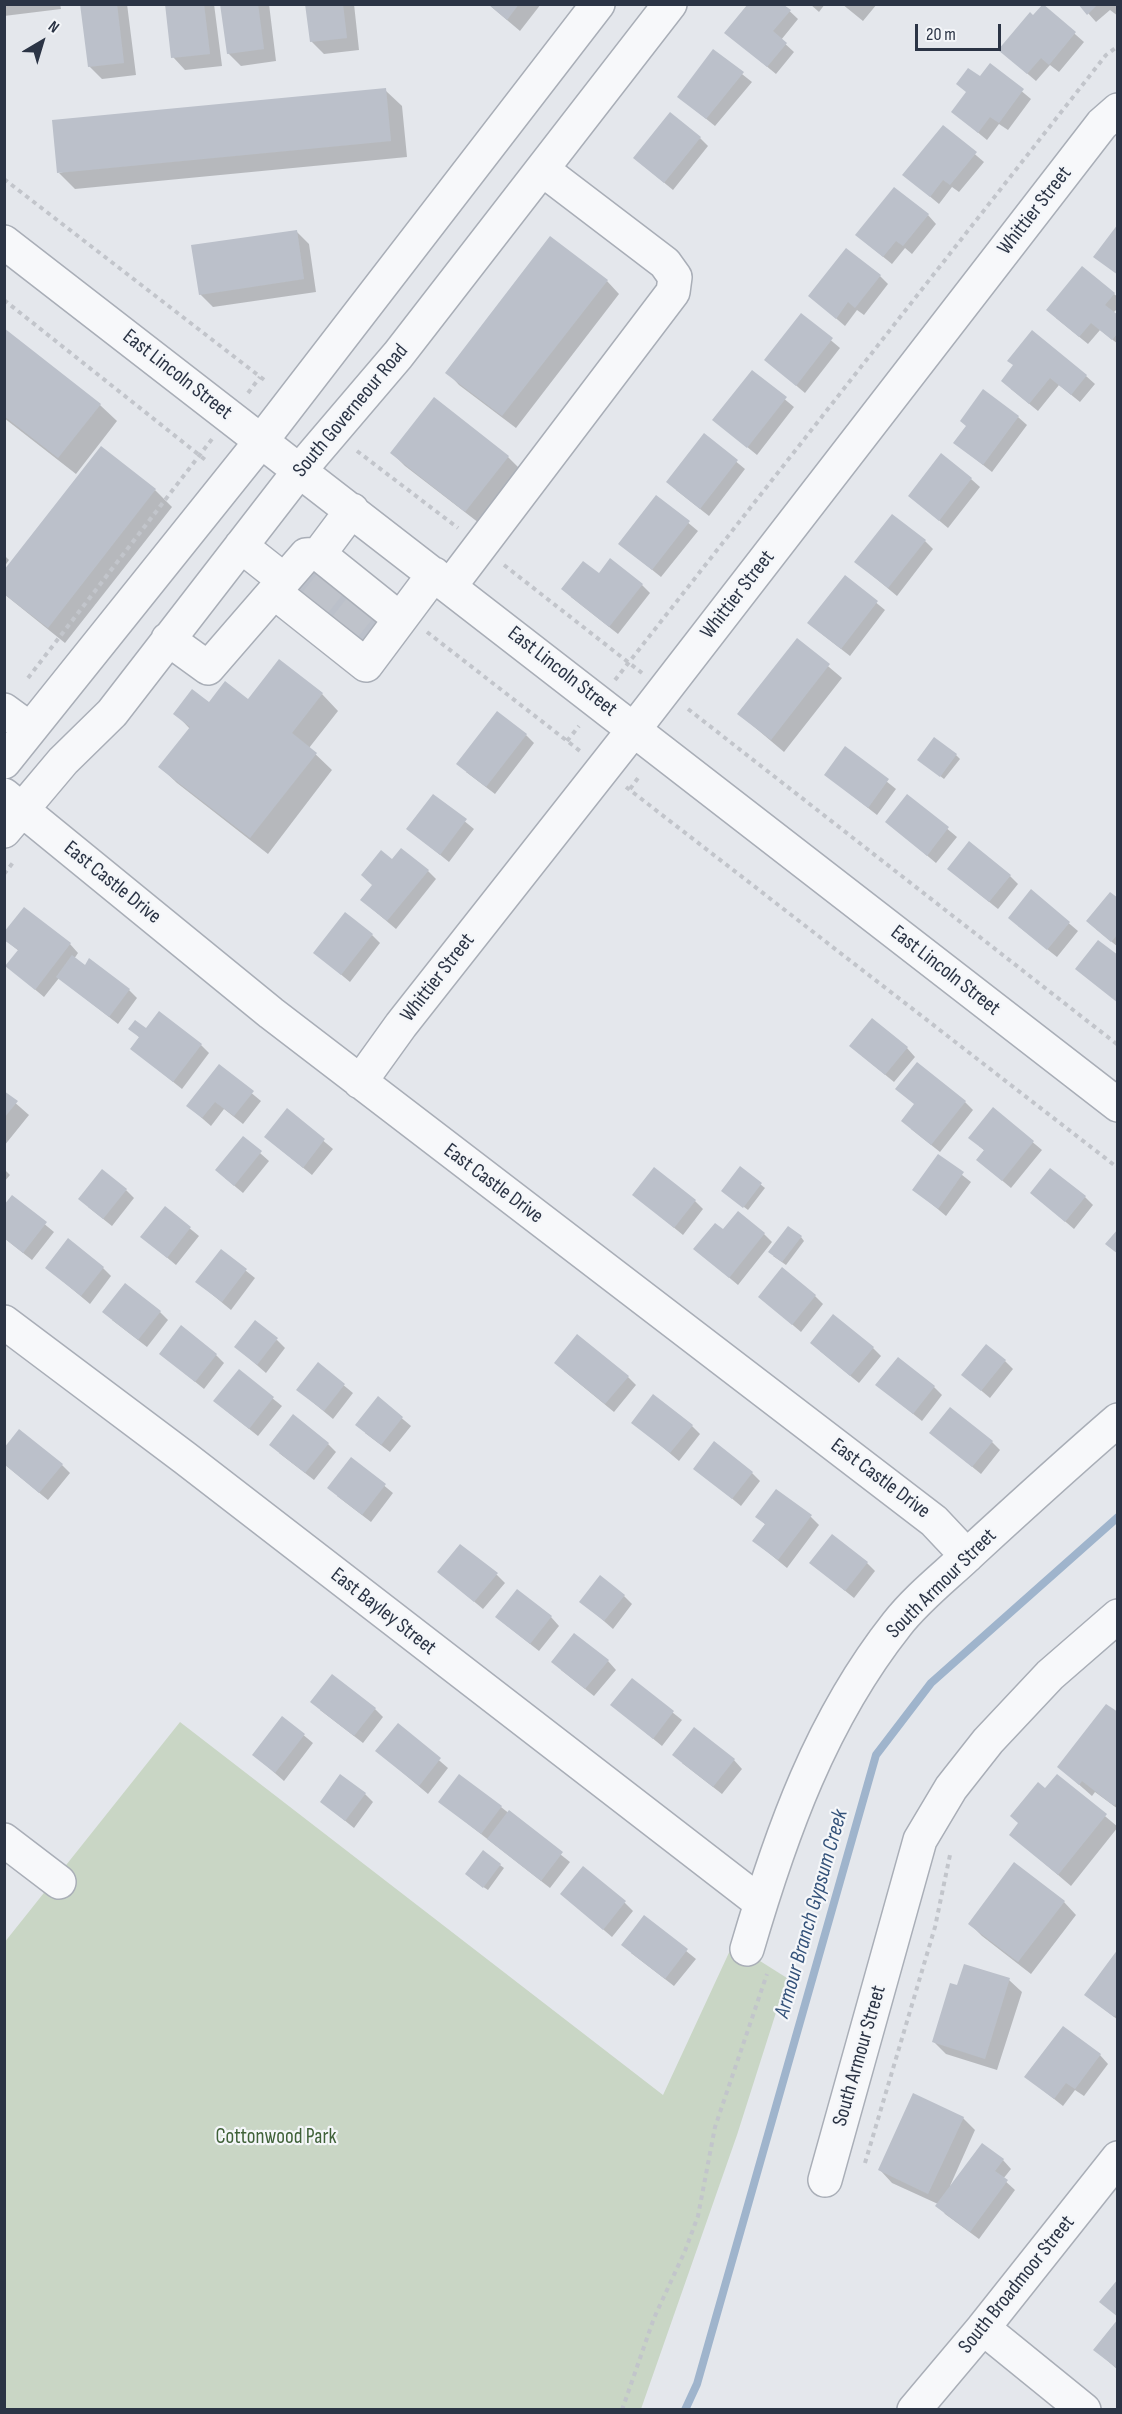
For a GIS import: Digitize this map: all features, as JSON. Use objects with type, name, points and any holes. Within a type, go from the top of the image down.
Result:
[{"type":"street","points":[[4,762],[262,440],[598,4]]},
{"type":"street","name":"South Governeour Road","points":[[10,812],[112,712],[300,470],[398,355],[670,4]]},
{"type":"street","name":"Whittier Street","points":[[360,1082],[401,1025],[664,690],[1102,124],[1118,110]]},
{"type":"street","points":[[168,639],[208,668],[306,555],[321,586],[352,619],[366,665],[402,617],[480,546],[673,292],[675,277],[665,263],[543,170]]},
{"type":"street","name":"East Lincoln Street","points":[[4,242],[1118,1105]]},
{"type":"street","points":[[321,586],[352,510]]},
{"type":"street","points":[[241,546],[279,586],[321,586],[352,619],[402,617]]},
{"type":"street","points":[[4,710],[30,729]]},
{"type":"street","name":"East Castle Drive","points":[[10,812],[934,1521],[967,1556]]},
{"type":"street","name":"East Bayley Street","points":[[4,1322],[185,1458],[760,1904]]},
{"type":"street","name":"South Armour Street","points":[[747,1949],[785,1830],[815,1757],[839,1710],[869,1662],[898,1622],[967,1556],[1118,1420]]},
{"type":"street","name":"South Armour Street","points":[[825,2180],[920,1840],[951,1788],[988,1741],[1050,1675],[1118,1616]]},
{"type":"street","points":[[4,1840],[59,1882]]},
{"type":"street","name":"South Broadmoor Street","points":[[914,2409],[983,2328],[1118,2158]]},
{"type":"street","points":[[983,2328],[1084,2409]]},
{"type":"path","points":[[567,741],[1106,55],[1118,46]]},
{"type":"path","points":[[4,179],[292,401]]},
{"type":"path","points":[[4,300],[230,479]]},
{"type":"path","points":[[26,681],[260,377]]},
{"type":"path","points":[[333,432],[1118,1045]]},
{"type":"path","points":[[402,617],[603,768],[1118,1168]]},
{"type":"path","points":[[862,2173],[935,1927],[951,1853]]},
{"type":"path","points":[[622,2409],[654,2318],[685,2252],[698,2216],[716,2127],[770,1964],[747,1949]]},
{"type":"green space","name":"Cottonwood Park","points":[[180,1722],[663,2095],[733,1944],[787,1978],[737,2135],[641,2409],[5,2409],[4,1943]]},
{"type":"building","points":[[80,4],[117,4],[124,63],[88,67]]},
{"type":"building","points":[[165,4],[204,4],[210,54],[171,58]]},
{"type":"building","points":[[220,4],[258,4],[264,49],[227,54]]},
{"type":"building","points":[[305,4],[343,4],[347,38],[310,42]]},
{"type":"building","points":[[488,4],[519,4],[507,20]]},
{"type":"building","points":[[1043,4],[1076,32],[1049,65],[1041,58],[1027,74],[998,50],[1030,12],[1033,15]]},
{"type":"building","points":[[1078,4],[1098,4],[1087,15]]},
{"type":"building","points":[[747,5],[784,5],[791,10],[773,31],[787,43],[767,67],[724,33]]},
{"type":"building","points":[[713,49],[744,72],[706,119],[677,97]]},
{"type":"building","points":[[990,63],[1024,89],[999,123],[990,117],[978,133],[951,112],[966,92],[956,84],[968,68],[980,76]]},
{"type":"building","points":[[386,88],[391,141],[57,173],[52,120]]},
{"type":"building","points":[[670,112],[701,137],[664,183],[633,158]]},
{"type":"building","points":[[943,125],[977,152],[950,185],[943,180],[930,197],[902,175]]},
{"type":"building","points":[[894,187],[929,214],[903,246],[896,241],[883,257],[855,235]]},
{"type":"building","points":[[1118,224],[1118,275],[1093,257]]},
{"type":"building","points":[[297,230],[304,279],[199,295],[191,245]]},
{"type":"building","points":[[550,236],[608,280],[502,416],[445,373]]},
{"type":"building","points":[[846,248],[881,275],[855,308],[848,302],[836,319],[808,296]]},
{"type":"building","points":[[1082,266],[1115,293],[1105,305],[1118,315],[1118,333],[1112,340],[1091,323],[1079,337],[1046,310]]},
{"type":"building","points":[[801,313],[833,338],[796,386],[764,360]]},
{"type":"building","points":[[4,328],[101,404],[58,458],[4,416]]},
{"type":"building","points":[[1032,330],[1087,375],[1071,395],[1050,378],[1029,404],[1001,381],[1013,365],[1007,361]]},
{"type":"building","points":[[752,370],[787,397],[747,448],[712,420]]},
{"type":"building","points":[[983,389],[1019,416],[983,465],[953,443],[966,426],[960,421]]},
{"type":"building","points":[[434,397],[509,456],[465,512],[390,453]]},
{"type":"building","points":[[704,433],[738,460],[700,509],[666,482]]},
{"type":"building","points":[[101,446],[156,489],[48,628],[4,594],[4,570]]},
{"type":"building","points":[[941,453],[972,478],[939,521],[908,496]]},
{"type":"building","points":[[656,495],[690,521],[652,570],[618,544]]},
{"type":"building","points":[[892,514],[926,540],[888,588],[854,562]]},
{"type":"building","points":[[610,558],[643,584],[609,627],[561,589],[583,561],[599,573]]},
{"type":"building","points":[[307,566],[384,626],[365,650],[288,590]]},
{"type":"building","points":[[845,575],[878,601],[841,649],[807,623]]},
{"type":"building","points":[[797,638],[830,664],[771,740],[737,714]]},
{"type":"building","points":[[279,659],[323,693],[292,733],[317,753],[250,838],[158,767],[190,727],[173,714],[192,689],[209,702],[225,681],[248,699]]},
{"type":"building","points":[[497,711],[527,734],[486,787],[456,764]]},
{"type":"building","points":[[934,737],[957,754],[940,777],[917,760]]},
{"type":"building","points":[[845,746],[889,779],[868,808],[824,775]]},
{"type":"building","points":[[433,794],[467,819],[440,855],[406,829]]},
{"type":"building","points":[[907,794],[949,827],[927,856],[885,822]]},
{"type":"building","points":[[969,841],[1011,875],[989,902],[947,869]]},
{"type":"building","points":[[401,848],[429,870],[387,921],[360,900],[372,885],[361,875],[381,850],[392,859]]},
{"type":"building","points":[[1031,889],[1070,922],[1047,950],[1008,918]]},
{"type":"building","points":[[1110,892],[1118,898],[1118,934],[1111,942],[1086,921]]},
{"type":"building","points":[[24,907],[71,943],[35,990],[5,966],[18,950],[4,940],[4,932]]},
{"type":"building","points":[[345,912],[373,934],[341,975],[313,953]]},
{"type":"building","points":[[1098,940],[1118,955],[1118,1003],[1075,969]]},
{"type":"building","points":[[72,955],[85,965],[89,958],[130,989],[109,1017],[56,977]]},
{"type":"building","points":[[159,1011],[202,1044],[173,1082],[130,1049],[139,1037],[128,1029],[135,1020],[146,1028]]},
{"type":"building","points":[[872,1018],[908,1047],[885,1075],[849,1046]]},
{"type":"building","points":[[917,1062],[966,1101],[931,1145],[901,1121],[914,1104],[895,1089]]},
{"type":"building","points":[[219,1064],[254,1091],[234,1116],[215,1102],[202,1118],[186,1106]]},
{"type":"building","points":[[4,1091],[18,1101],[4,1118]]},
{"type":"building","points":[[993,1107],[1034,1141],[1002,1181],[976,1160],[984,1150],[968,1138]]},
{"type":"building","points":[[287,1108],[325,1139],[303,1168],[264,1137]]},
{"type":"building","points":[[243,1136],[262,1151],[234,1186],[215,1170]]},
{"type":"building","points":[[938,1154],[964,1172],[938,1209],[912,1190]]},
{"type":"building","points":[[740,1166],[762,1183],[743,1208],[721,1191]]},
{"type":"building","points":[[654,1167],[696,1200],[674,1228],[632,1195]]},
{"type":"building","points":[[1050,1168],[1086,1196],[1065,1222],[1030,1193]]},
{"type":"building","points":[[102,1169],[127,1189],[103,1219],[78,1199]]},
{"type":"building","points":[[12,1195],[47,1222],[23,1253],[4,1238],[4,1205]]},
{"type":"building","points":[[165,1206],[191,1227],[167,1258],[140,1237]]},
{"type":"building","points":[[738,1211],[765,1233],[729,1278],[693,1249],[715,1223],[723,1229]]},
{"type":"building","points":[[788,1226],[802,1236],[782,1262],[768,1252]]},
{"type":"building","points":[[1118,1229],[1118,1254],[1105,1244]]},
{"type":"building","points":[[68,1238],[104,1267],[81,1296],[45,1268]]},
{"type":"building","points":[[221,1249],[247,1269],[222,1302],[195,1282]]},
{"type":"building","points":[[782,1267],[816,1295],[792,1325],[758,1297]]},
{"type":"building","points":[[125,1283],[161,1311],[138,1340],[102,1312]]},
{"type":"building","points":[[833,1314],[874,1347],[850,1376],[810,1343]]},
{"type":"building","points":[[255,1320],[278,1338],[257,1365],[234,1347]]},
{"type":"building","points":[[181,1325],[217,1354],[195,1382],[159,1354]]},
{"type":"building","points":[[577,1334],[629,1376],[605,1404],[554,1363]]},
{"type":"building","points":[[986,1344],[1006,1360],[981,1391],[961,1375]]},
{"type":"building","points":[[898,1357],[935,1386],[913,1414],[875,1385]]},
{"type":"building","points":[[318,1362],[345,1384],[324,1411],[296,1390]]},
{"type":"building","points":[[239,1369],[274,1397],[249,1429],[213,1401]]},
{"type":"building","points":[[653,1394],[693,1425],[670,1453],[631,1423]]},
{"type":"building","points":[[378,1396],[403,1417],[381,1445],[355,1425]]},
{"type":"building","points":[[950,1407],[993,1441],[972,1467],[929,1433]]},
{"type":"building","points":[[293,1414],[329,1443],[305,1473],[269,1445]]},
{"type":"building","points":[[19,1429],[63,1464],[39,1493],[4,1464],[4,1448]]},
{"type":"building","points":[[714,1441],[753,1472],[732,1499],[693,1469]]},
{"type":"building","points":[[351,1457],[386,1484],[362,1515],[327,1488]]},
{"type":"building","points":[[776,1489],[812,1515],[778,1560],[752,1541],[765,1524],[755,1517]]},
{"type":"building","points":[[832,1534],[868,1562],[845,1591],[809,1563]]},
{"type":"building","points":[[460,1544],[498,1573],[474,1602],[437,1572]]},
{"type":"building","points":[[600,1575],[625,1595],[604,1621],[579,1602]]},
{"type":"building","points":[[517,1589],[552,1616],[530,1644],[495,1617]]},
{"type":"building","points":[[574,1633],[609,1660],[585,1689],[551,1662]]},
{"type":"building","points":[[332,1674],[376,1708],[354,1736],[310,1702]]},
{"type":"building","points":[[632,1678],[674,1711],[653,1739],[610,1705]]},
{"type":"building","points":[[1106,1704],[1118,1712],[1118,1801],[1114,1806],[1082,1781],[1079,1785],[1057,1767]]},
{"type":"building","points":[[282,1716],[305,1734],[275,1773],[252,1755]]},
{"type":"building","points":[[398,1723],[441,1758],[419,1786],[375,1751]]},
{"type":"building","points":[[694,1727],[735,1759],[713,1787],[672,1755]]},
{"type":"building","points":[[340,1774],[366,1793],[345,1821],[320,1802]]},
{"type":"building","points":[[459,1774],[502,1806],[481,1834],[438,1802]]},
{"type":"building","points":[[1057,1774],[1107,1814],[1058,1875],[1009,1835],[1018,1823],[1010,1816],[1038,1782],[1045,1788]]},
{"type":"building","points":[[509,1810],[563,1852],[541,1881],[487,1839]]},
{"type":"building","points":[[483,1850],[501,1864],[483,1888],[465,1874]]},
{"type":"building","points":[[1014,1862],[1065,1901],[1018,1962],[968,1924]]},
{"type":"building","points":[[583,1866],[626,1901],[603,1930],[560,1894]]},
{"type":"building","points":[[644,1915],[688,1949],[665,1979],[621,1945]]},
{"type":"building","points":[[1118,1949],[1118,2013],[1114,2017],[1084,1995]]},
{"type":"building","points":[[964,1964],[1010,1978],[985,2059],[932,2042],[950,1983],[957,1985]]},
{"type":"building","points":[[1063,2026],[1101,2054],[1075,2089],[1066,2083],[1054,2099],[1024,2077]]},
{"type":"building","points":[[913,2093],[964,2117],[928,2194],[878,2170]]},
{"type":"building","points":[[982,2143],[1004,2159],[995,2171],[1008,2180],[970,2232],[935,2206]]},
{"type":"building","points":[[1118,2279],[1118,2317],[1099,2302]]},
{"type":"building","points":[[1118,2319],[1118,2369],[1093,2350]]},
{"type":"waterway","name":"Armour Branch Gypsum Creek","points":[[685,2410],[697,2384],[876,1755],[931,1683],[1118,1517]]},
{"type":"tunnel","points":[[311,608],[330,584]]},
{"type":"tunnel","points":[[341,632],[360,608]]}]
